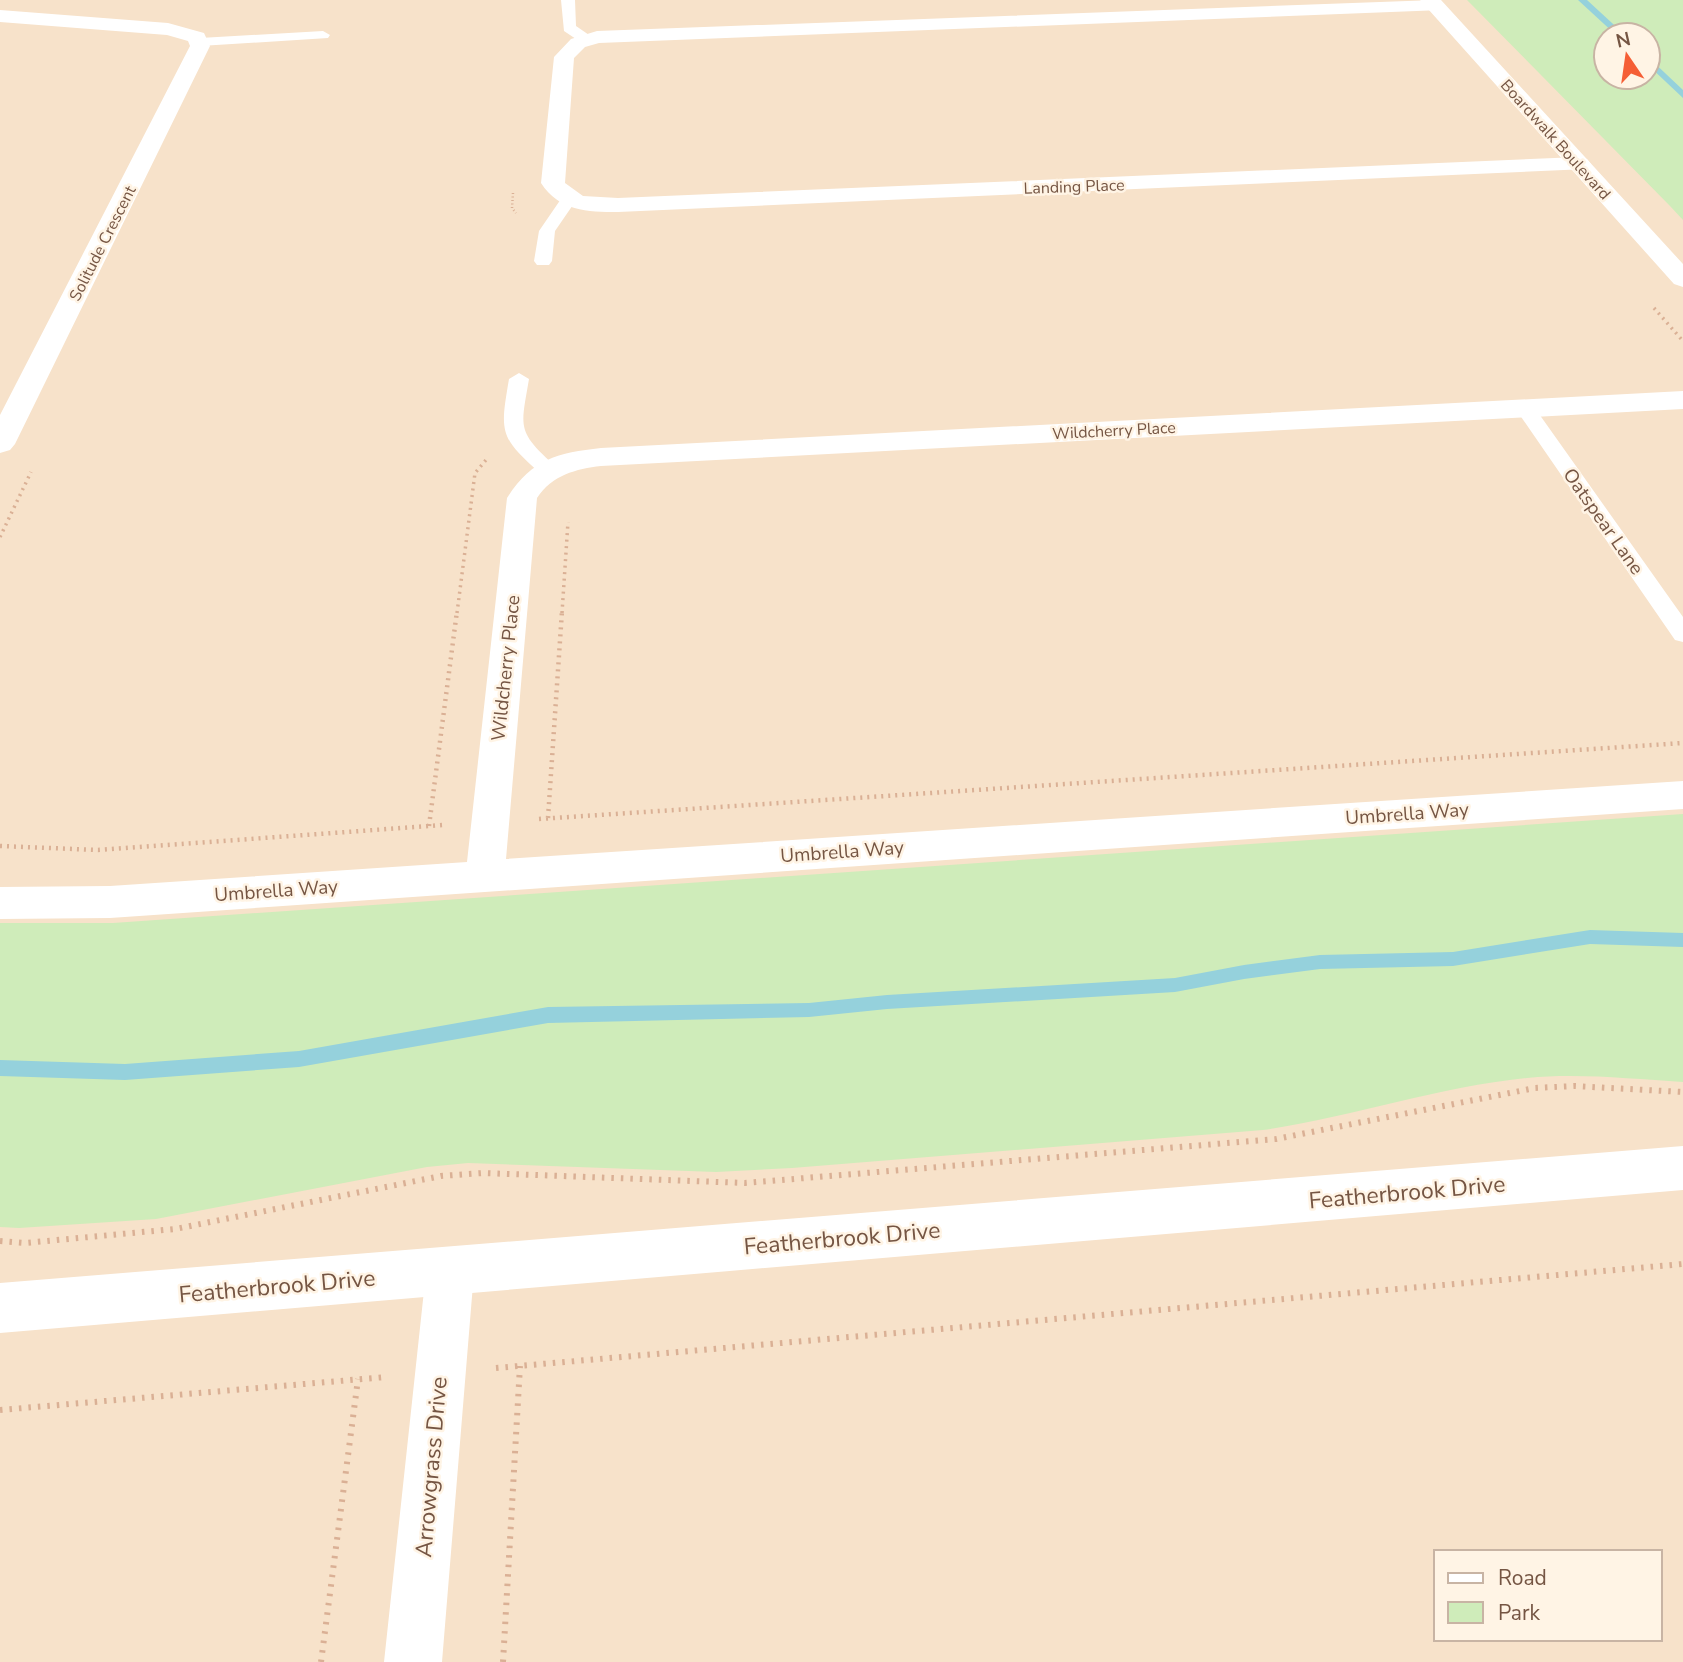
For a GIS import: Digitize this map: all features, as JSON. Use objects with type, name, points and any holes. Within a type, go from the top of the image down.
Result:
[{"type":"street","points":[[569,199],[560,195],[552,177],[564,57],[572,48],[587,40],[626,34],[1432,3]]},
{"type":"street","name":"Boardwalk Boulevard","points":[[1432,3],[1683,279]]},
{"type":"street","points":[[0,16],[168,29],[190,34],[200,42]]},
{"type":"street","name":"Solitude Crescent","points":[[0,444],[200,51],[200,42]]},
{"type":"street","name":"Landing Place","points":[[569,199],[582,204],[618,205],[1579,164]]},
{"type":"street","name":"Wildcherry Place","points":[[485,876],[522,498],[535,478],[547,469],[577,460],[615,456],[1683,401]]},
{"type":"street","name":"Umbrella Way","points":[[0,903],[110,902],[1683,795]]},
{"type":"street","name":"Featherbrook Drive","points":[[0,1308],[1683,1168]]},
{"type":"street","name":"Arrowgrass Drive","points":[[413,1662],[450,1272]]},
{"type":"lane","points":[[568,0],[569,28],[587,40]]},
{"type":"lane","points":[[200,42],[323,34]]},
{"type":"lane","points":[[543,261],[547,231],[569,199]]},
{"type":"lane","points":[[519,379],[512,431],[516,442],[547,469]]},
{"type":"lane","name":"Oatspear Lane","points":[[1525,408],[1683,634]]},
{"type":"path","points":[[548,818],[569,516]]},
{"type":"path","points":[[0,846],[97,850],[1683,743]]},
{"type":"path","points":[[0,1241],[24,1243],[175,1229],[440,1176],[483,1173],[745,1183],[1276,1139],[1535,1088],[1574,1086],[1683,1092]]},
{"type":"path","points":[[0,1410],[1683,1264]]},
{"type":"path","points":[[503,1662],[520,1366]]},
{"type":"path","points":[[321,1662],[358,1380]]},
{"type":"shaded area","points":[[0,0],[1683,0],[1683,1662],[0,1662]]},
{"type":"green space","points":[[1467,0],[1683,0],[1683,220],[1670,206]]},
{"type":"green space","points":[[1683,814],[1683,1082],[1586,1076],[1527,1078],[1461,1088],[1263,1130],[792,1168],[716,1172],[468,1163],[427,1167],[156,1219],[0,1227],[0,923],[113,923]]},
{"type":"waterway","points":[[1582,0],[1605,21]]},
{"type":"waterway","points":[[1662,74],[1683,95]]},
{"type":"waterway","points":[[0,1068],[125,1072],[299,1059],[548,1015],[809,1010],[887,1002],[1175,985],[1320,962],[1453,959],[1590,937],[1683,940]]}]
